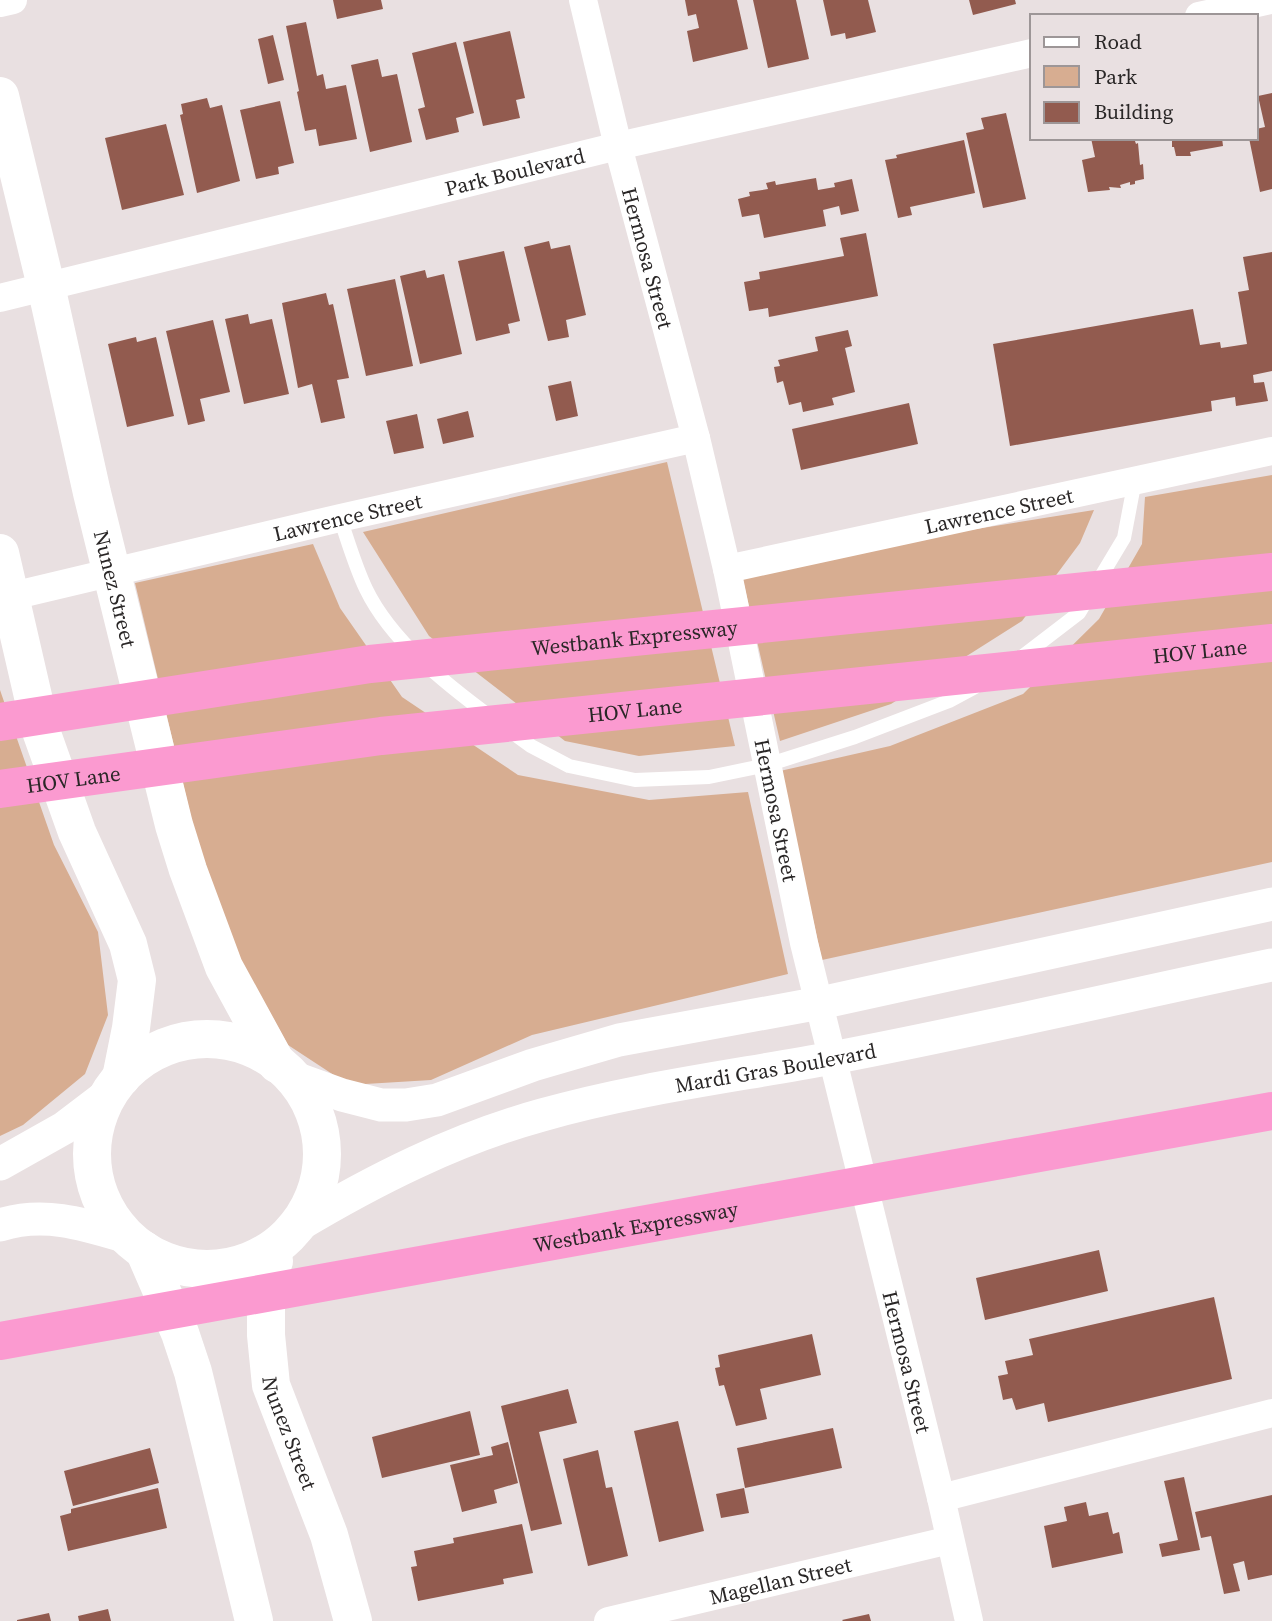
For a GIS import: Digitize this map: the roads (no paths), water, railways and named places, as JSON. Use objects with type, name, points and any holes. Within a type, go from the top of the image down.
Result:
[{"type":"highway","name":"Westbank Expressway","points":[[0,722],[370,664],[1272,572]]},
{"type":"highway","name":"HOV Lane","points":[[0,789],[381,736],[1272,643]]},
{"type":"highway","name":"Westbank Expressway","points":[[0,1341],[1272,1111]]},
{"type":"main road","name":"Nunez Street","points":[[0,96],[174,825],[224,967],[284,1070]]},
{"type":"main road","points":[[0,554],[5,598],[41,731],[77,832],[128,944],[137,980],[131,1028],[116,1085],[95,1127],[92,1165],[95,1184],[103,1203],[113,1221],[136,1244],[163,1260],[204,1269],[246,1262],[265,1253],[289,1233],[309,1208],[321,1168],[321,1146],[313,1109],[284,1070],[244,1046],[205,1040],[186,1041],[151,1054],[116,1085]]},
{"type":"main road","name":"Nunez Street","points":[[289,1233],[266,1282],[265,1335],[271,1385],[329,1535],[353,1621]]},
{"type":"main road","points":[[136,1244],[180,1333],[193,1372],[254,1621]]},
{"type":"street","points":[[0,3],[13,0]]},
{"type":"street","name":"Hermosa Street","points":[[583,0],[618,146],[696,438],[727,569],[804,943],[969,1621]]},
{"type":"street","points":[[1208,14],[1270,0]]},
{"type":"street","name":"Park Boulevard","points":[[0,298],[618,146],[1030,53]]},
{"type":"street","name":"Lawrence Street","points":[[5,598],[340,518],[696,438]]},
{"type":"street","name":"Lawrence Street","points":[[727,569],[1272,451]]},
{"type":"street","points":[[284,1070],[360,1100],[381,1105],[406,1105],[437,1100],[533,1065],[619,1040],[820,1003],[1272,904]]},
{"type":"street","name":"Mardi Gras Boulevard","points":[[289,1233],[361,1188],[393,1173],[463,1141],[542,1115],[668,1087],[833,1058],[1272,965]]},
{"type":"street","points":[[0,1164],[64,1128],[116,1085]]},
{"type":"street","points":[[0,1225],[40,1218],[76,1222],[136,1244]]},
{"type":"street","points":[[941,1498],[1272,1413]]},
{"type":"street","name":"Magellan Street","points":[[608,1621],[950,1540]]},
{"type":"lane","points":[[340,518],[366,589],[393,632],[461,695],[531,746],[569,766],[635,780],[709,778],[767,765],[855,737],[949,701],[988,680],[1034,649],[1079,612],[1124,538],[1135,480]]}]
